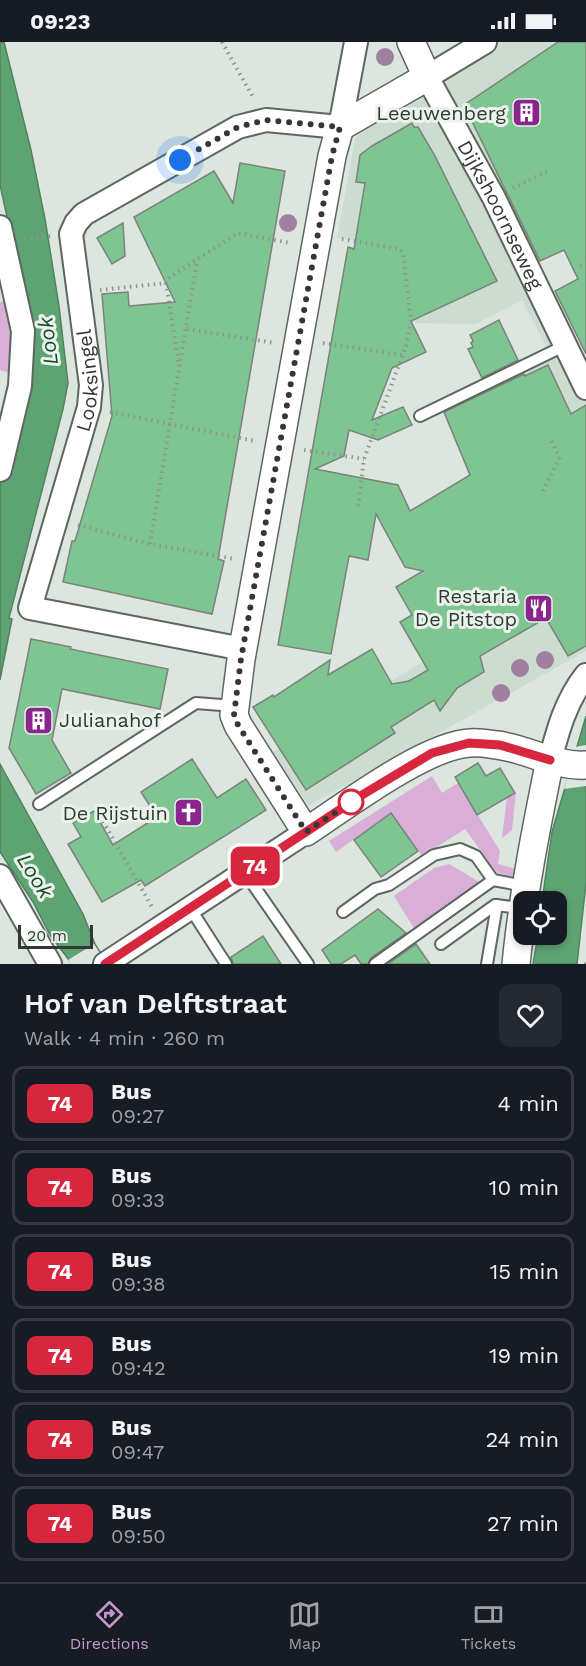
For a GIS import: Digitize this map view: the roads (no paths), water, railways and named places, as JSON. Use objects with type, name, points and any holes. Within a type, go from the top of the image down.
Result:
[{"type":"street","points":[[306,832],[238,725],[234,715],[243,650],[281,446],[308,240],[340,127],[356,42]]},
{"type":"street","name":"Dijkshoornseweg","points":[[411,42],[427,77],[494,198],[586,388]]},
{"type":"street","points":[[340,127],[485,42]]},
{"type":"street","name":"Looksingel","points":[[243,650],[30,608],[89,407],[91,385],[71,234],[76,223],[84,214],[238,127],[266,120],[340,127]]},
{"type":"street","points":[[0,227],[23,331],[20,386],[0,470]]},
{"type":"street","points":[[519,891],[569,764],[561,718],[578,685],[586,675]]},
{"type":"street","points":[[105,964],[376,786],[432,753],[469,743],[500,745],[569,764]]},
{"type":"street","points":[[0,876],[50,964]]},
{"type":"street","points":[[516,945],[516,964]]},
{"type":"lane","points":[[420,416],[566,345]]},
{"type":"lane","points":[[39,804],[196,703],[235,706]]},
{"type":"lane","points":[[343,912],[375,890],[390,885],[434,855],[460,849],[476,856],[494,880],[513,898]]},
{"type":"lane","points":[[245,873],[308,964]]},
{"type":"lane","points":[[375,964],[494,880]]},
{"type":"lane","points":[[441,944],[513,901]]},
{"type":"lane","points":[[487,964],[513,905]]},
{"type":"lane","points":[[190,908],[226,964]]},
{"type":"water","name":"Look","points":[[0,42],[4,42],[31,150],[45,219],[68,383],[9,618],[12,619],[0,680],[0,486],[23,399],[32,330],[0,185]]},
{"type":"water","points":[[586,716],[586,883],[577,964],[533,964],[536,945],[567,945],[567,891],[543,891],[552,832]]},
{"type":"water","name":"Look","points":[[0,764],[83,914],[95,944],[107,964],[72,964],[50,935],[33,902],[0,852]]},
{"type":"place","name":"Leeuwenberg","points":[[527,113]]},
{"type":"place","name":"Restaria De Pitstop","points":[[538,608]]},
{"type":"place","name":"Julianahof","points":[[38,720]]},
{"type":"place","name":"De Rijstuin","points":[[189,813]]}]
